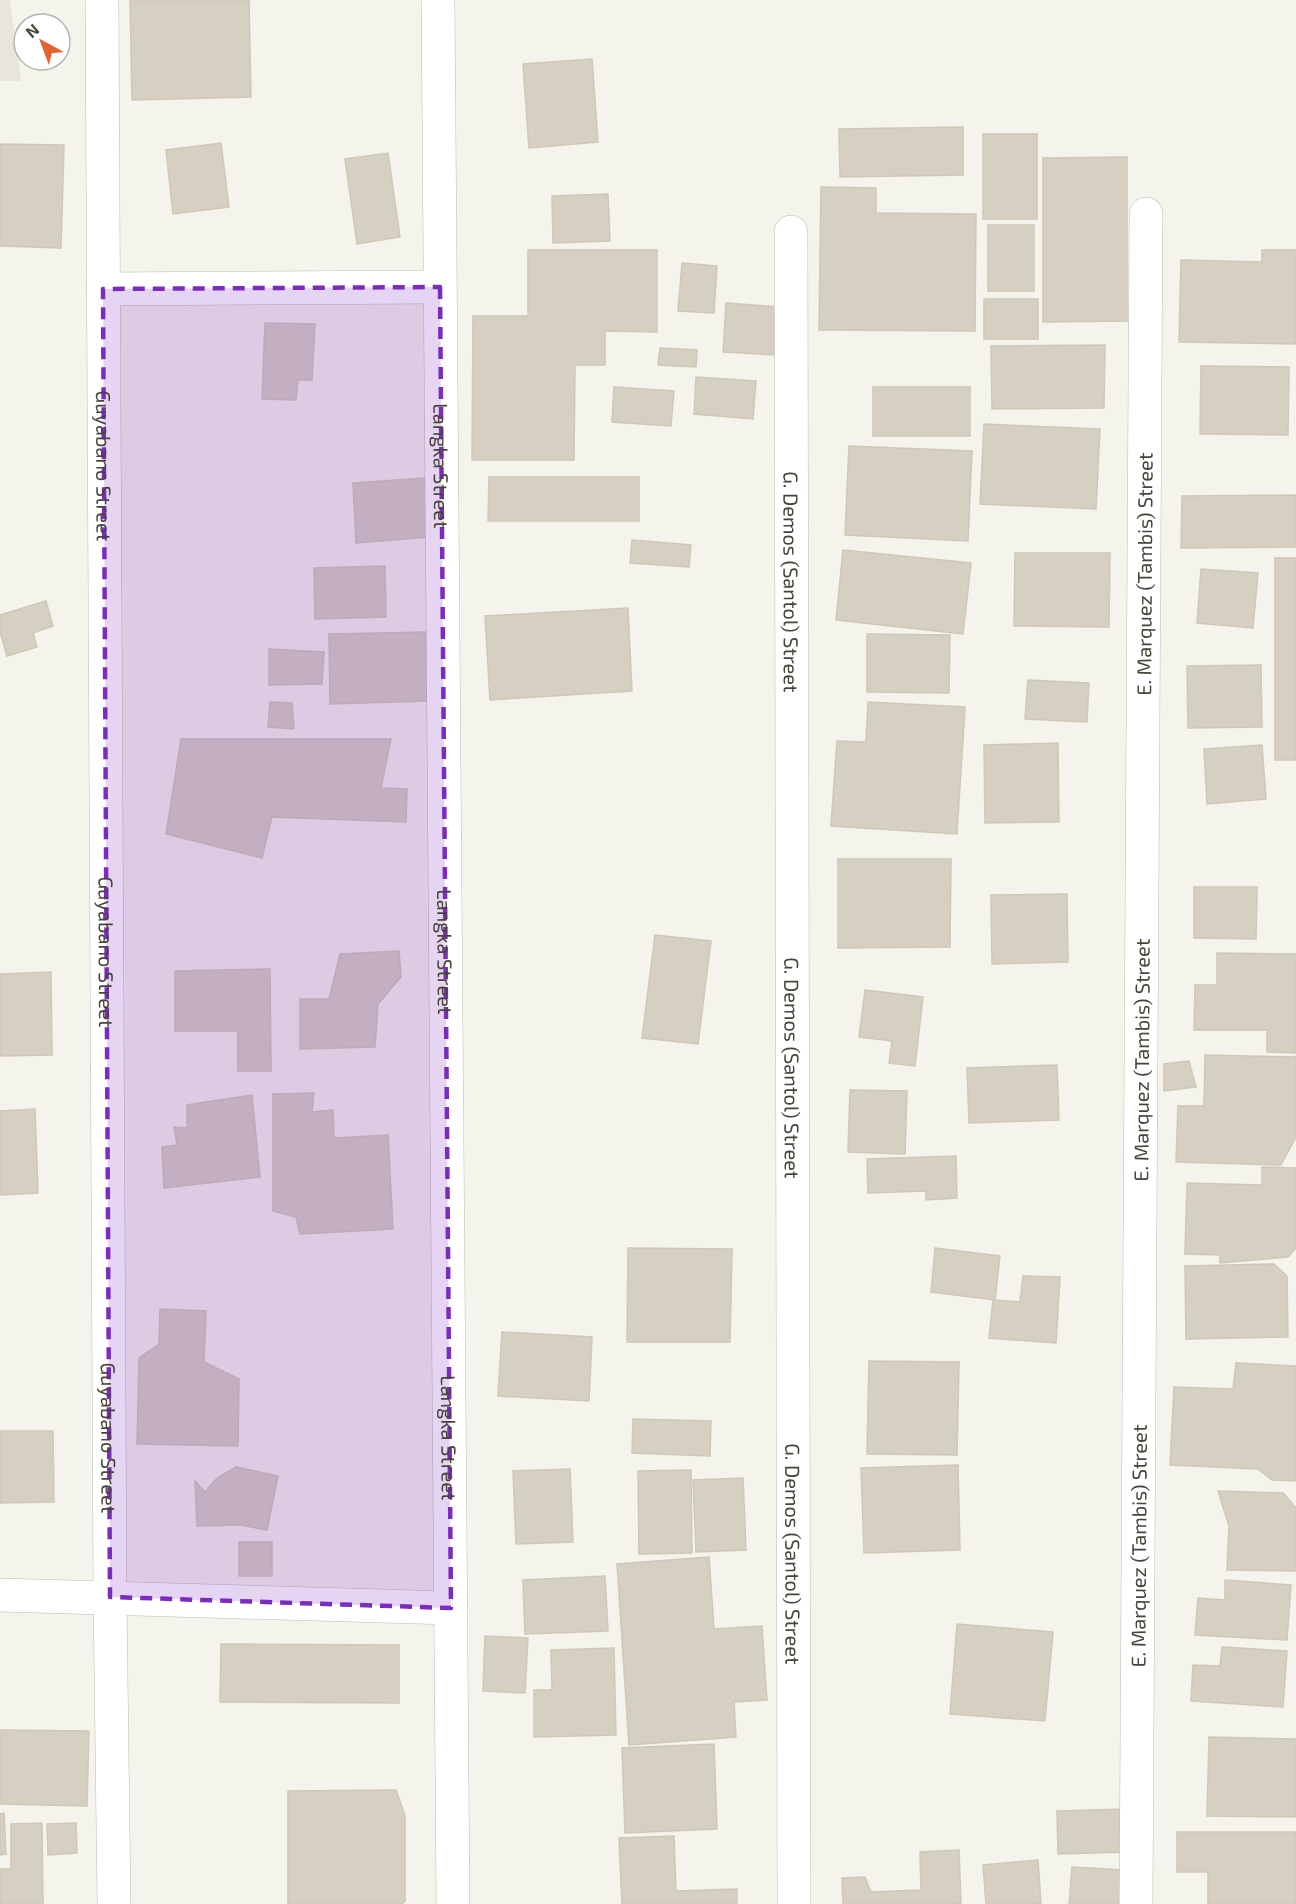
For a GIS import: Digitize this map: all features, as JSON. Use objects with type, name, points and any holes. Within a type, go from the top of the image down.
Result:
[{"type":"street","name":"Guyabano Street","points":[[102,0],[110,1598],[114,1904]]},
{"type":"street","name":"Langka Street","points":[[438,0],[453,1904]]},
{"type":"street","name":"E. Marquez (Tambis) Street","points":[[1136,1904],[1146,214]]},
{"type":"street","name":"G. Demos (Santol) Street","points":[[791,232],[794,1904]]},
{"type":"street","points":[[103,289],[441,287]]},
{"type":"street","points":[[0,1595],[451,1608]]},
{"type":"highlighted area","points":[[440,287],[451,1608],[110,1597],[103,289]]},
{"type":"shaded area","points":[[0,0],[10,0],[12,72],[20,72],[21,81],[0,81]]},
{"type":"building","points":[[130,0],[249,0],[251,97],[132,100]]},
{"type":"building","points":[[592,59],[598,142],[529,148],[523,64]]},
{"type":"building","points":[[963,127],[963,175],[840,177],[839,129]]},
{"type":"building","points":[[983,134],[1037,134],[1037,219],[983,219]]},
{"type":"building","points":[[221,143],[229,207],[173,214],[166,150]]},
{"type":"building","points":[[0,144],[64,145],[61,248],[0,246]]},
{"type":"building","points":[[388,153],[400,237],[357,244],[345,159]]},
{"type":"building","points":[[1127,157],[1127,321],[1043,322],[1043,158]]},
{"type":"building","points":[[821,187],[876,188],[876,213],[976,214],[975,331],[819,330]]},
{"type":"building","points":[[608,194],[610,241],[553,243],[552,196]]},
{"type":"building","points":[[988,225],[1034,225],[1034,291],[988,291]]},
{"type":"building","points":[[528,250],[657,250],[657,332],[605,331],[605,365],[575,365],[574,460],[472,460],[473,316],[528,316]]},
{"type":"building","points":[[1262,250],[1296,250],[1296,344],[1179,342],[1181,260],[1262,262]]},
{"type":"building","points":[[682,263],[717,266],[714,313],[678,311]]},
{"type":"building","points":[[984,299],[1038,299],[1038,339],[984,339]]},
{"type":"building","points":[[726,303],[780,307],[776,355],[723,352]]},
{"type":"building","points":[[265,323],[315,324],[312,380],[298,380],[296,400],[262,399]]},
{"type":"building","points":[[1105,345],[1104,408],[992,409],[991,346]]},
{"type":"building","points":[[660,348],[697,350],[696,367],[658,365]]},
{"type":"building","points":[[1201,366],[1289,367],[1288,435],[1200,434]]},
{"type":"building","points":[[696,377],[756,381],[753,419],[694,414]]},
{"type":"building","points":[[614,387],[674,391],[671,426],[612,422]]},
{"type":"building","points":[[873,387],[970,387],[970,436],[873,436]]},
{"type":"building","points":[[984,424],[1100,429],[1096,509],[980,504]]},
{"type":"building","points":[[849,446],[972,451],[968,541],[845,535]]},
{"type":"building","points":[[489,477],[639,477],[639,521],[488,521]]},
{"type":"building","points":[[425,478],[429,537],[356,543],[353,483]]},
{"type":"building","points":[[1296,495],[1296,547],[1181,548],[1182,496]]},
{"type":"building","points":[[632,540],[691,545],[689,567],[630,563]]},
{"type":"building","points":[[843,550],[971,563],[963,634],[836,620]]},
{"type":"building","points":[[1015,553],[1110,553],[1109,627],[1014,626]]},
{"type":"building","points":[[1275,558],[1296,558],[1296,760],[1275,760]]},
{"type":"building","points":[[385,566],[386,617],[315,619],[314,568]]},
{"type":"building","points":[[1201,569],[1258,573],[1253,628],[1197,623]]},
{"type":"building","points":[[46,601],[53,626],[33,633],[37,647],[7,656],[0,632],[0,615]]},
{"type":"building","points":[[628,608],[632,691],[490,700],[485,616]]},
{"type":"building","points":[[426,632],[427,701],[330,704],[329,634]]},
{"type":"building","points":[[867,634],[950,635],[949,693],[867,692]]},
{"type":"building","points":[[269,649],[324,652],[322,684],[269,685]]},
{"type":"building","points":[[1261,665],[1262,727],[1188,728],[1187,666]]},
{"type":"building","points":[[1028,680],[1089,683],[1087,722],[1025,719]]},
{"type":"building","points":[[270,702],[292,703],[294,729],[268,727]]},
{"type":"building","points":[[868,702],[965,707],[957,834],[831,826],[837,741],[866,742]]},
{"type":"building","points":[[181,739],[391,739],[381,788],[407,789],[406,822],[272,817],[262,858],[166,834]]},
{"type":"building","points":[[1058,743],[1059,822],[985,823],[984,745]]},
{"type":"building","points":[[1262,745],[1266,799],[1207,804],[1204,749]]},
{"type":"building","points":[[838,859],[951,859],[950,947],[838,948]]},
{"type":"building","points":[[1194,887],[1257,887],[1256,939],[1194,938]]},
{"type":"building","points":[[1067,894],[1068,962],[992,964],[991,895]]},
{"type":"building","points":[[655,935],[711,941],[698,1044],[642,1038]]},
{"type":"building","points":[[399,951],[401,977],[378,1004],[375,1047],[300,1049],[300,999],[329,999],[340,954]]},
{"type":"building","points":[[1217,953],[1296,954],[1296,1053],[1267,1052],[1267,1030],[1194,1030],[1195,985],[1217,985]]},
{"type":"building","points":[[270,969],[271,1071],[238,1071],[238,1031],[175,1031],[175,971]]},
{"type":"building","points":[[51,972],[52,1055],[0,1056],[0,974]]},
{"type":"building","points":[[865,990],[923,997],[915,1066],[889,1063],[892,1041],[859,1037]]},
{"type":"building","points":[[1205,1055],[1296,1057],[1296,1137],[1281,1165],[1176,1162],[1178,1106],[1204,1106]]},
{"type":"building","points":[[1189,1061],[1196,1087],[1164,1091],[1164,1064]]},
{"type":"building","points":[[1057,1065],[1059,1120],[969,1123],[967,1068]]},
{"type":"building","points":[[850,1090],[907,1091],[905,1154],[848,1152]]},
{"type":"building","points":[[314,1093],[312,1112],[333,1110],[334,1138],[388,1135],[393,1229],[300,1234],[296,1217],[273,1211],[273,1094]]},
{"type":"building","points":[[252,1095],[260,1177],[164,1188],[162,1147],[177,1145],[174,1127],[187,1128],[187,1105]]},
{"type":"building","points":[[35,1109],[38,1193],[0,1195],[0,1111]]},
{"type":"building","points":[[956,1156],[957,1198],[926,1200],[926,1191],[868,1193],[867,1159]]},
{"type":"building","points":[[1262,1167],[1296,1168],[1296,1248],[1288,1257],[1220,1263],[1220,1255],[1185,1254],[1187,1183],[1262,1185]]},
{"type":"building","points":[[628,1248],[732,1249],[730,1342],[627,1342]]},
{"type":"building","points":[[935,1248],[1000,1256],[995,1300],[931,1292]]},
{"type":"building","points":[[1274,1264],[1287,1276],[1288,1337],[1186,1339],[1185,1266]]},
{"type":"building","points":[[1023,1276],[1060,1277],[1056,1343],[989,1338],[993,1300],[1020,1302]]},
{"type":"building","points":[[160,1309],[206,1311],[204,1362],[239,1379],[238,1446],[137,1444],[139,1358],[159,1344]]},
{"type":"building","points":[[502,1332],[592,1337],[589,1401],[498,1396]]},
{"type":"building","points":[[869,1361],[959,1362],[957,1455],[867,1454]]},
{"type":"building","points":[[1236,1363],[1296,1366],[1296,1481],[1272,1480],[1258,1469],[1170,1465],[1174,1387],[1233,1389]]},
{"type":"building","points":[[633,1419],[711,1421],[710,1456],[632,1453]]},
{"type":"building","points":[[0,1431],[53,1431],[54,1502],[0,1503]]},
{"type":"building","points":[[958,1465],[960,1550],[864,1553],[861,1468]]},
{"type":"building","points":[[236,1467],[278,1476],[267,1530],[241,1525],[197,1526],[195,1481],[205,1492],[217,1478]]},
{"type":"building","points":[[570,1469],[573,1542],[516,1544],[513,1471]]},
{"type":"building","points":[[691,1470],[692,1553],[639,1554],[638,1471]]},
{"type":"building","points":[[743,1478],[746,1550],[696,1552],[693,1480]]},
{"type":"building","points":[[1218,1491],[1283,1493],[1296,1508],[1296,1571],[1227,1570],[1229,1526]]},
{"type":"building","points":[[239,1542],[272,1542],[272,1576],[239,1576]]},
{"type":"building","points":[[709,1557],[714,1629],[762,1626],[767,1700],[734,1702],[736,1737],[629,1745],[617,1564]]},
{"type":"building","points":[[605,1576],[608,1631],[525,1634],[523,1580]]},
{"type":"building","points":[[1225,1580],[1291,1585],[1287,1640],[1195,1635],[1198,1598],[1225,1600]]},
{"type":"building","points":[[957,1624],[1053,1632],[1045,1721],[950,1714]]},
{"type":"building","points":[[485,1636],[528,1638],[525,1693],[483,1691]]},
{"type":"building","points":[[221,1644],[399,1645],[399,1703],[220,1702]]},
{"type":"building","points":[[1222,1647],[1287,1651],[1283,1707],[1191,1701],[1193,1665],[1220,1666]]},
{"type":"building","points":[[614,1648],[616,1735],[534,1737],[534,1690],[552,1690],[551,1650]]},
{"type":"building","points":[[0,1730],[89,1731],[87,1806],[0,1804]]},
{"type":"building","points":[[1209,1737],[1296,1739],[1296,1817],[1207,1816]]},
{"type":"building","points":[[714,1744],[717,1829],[625,1833],[622,1748]]},
{"type":"building","points":[[396,1790],[405,1816],[405,1901],[402,1904],[288,1904],[288,1791]]},
{"type":"building","points":[[1125,1809],[1126,1852],[1058,1854],[1057,1811]]},
{"type":"building","points":[[4,1813],[6,1854],[0,1855],[0,1814]]},
{"type":"building","points":[[42,1823],[43,1904],[0,1904],[0,1869],[11,1869],[11,1824]]},
{"type":"building","points":[[76,1823],[77,1853],[48,1855],[47,1824]]},
{"type":"building","points":[[1177,1832],[1296,1832],[1296,1904],[1208,1904],[1208,1872],[1177,1872]]},
{"type":"building","points":[[674,1836],[676,1891],[737,1889],[737,1904],[622,1904],[619,1838]]},
{"type":"building","points":[[959,1850],[961,1904],[843,1904],[842,1878],[865,1877],[871,1892],[921,1890],[920,1852]]},
{"type":"building","points":[[1038,1860],[1041,1904],[986,1904],[983,1865]]},
{"type":"building","points":[[1072,1867],[1123,1870],[1119,1904],[1069,1904]]}]
